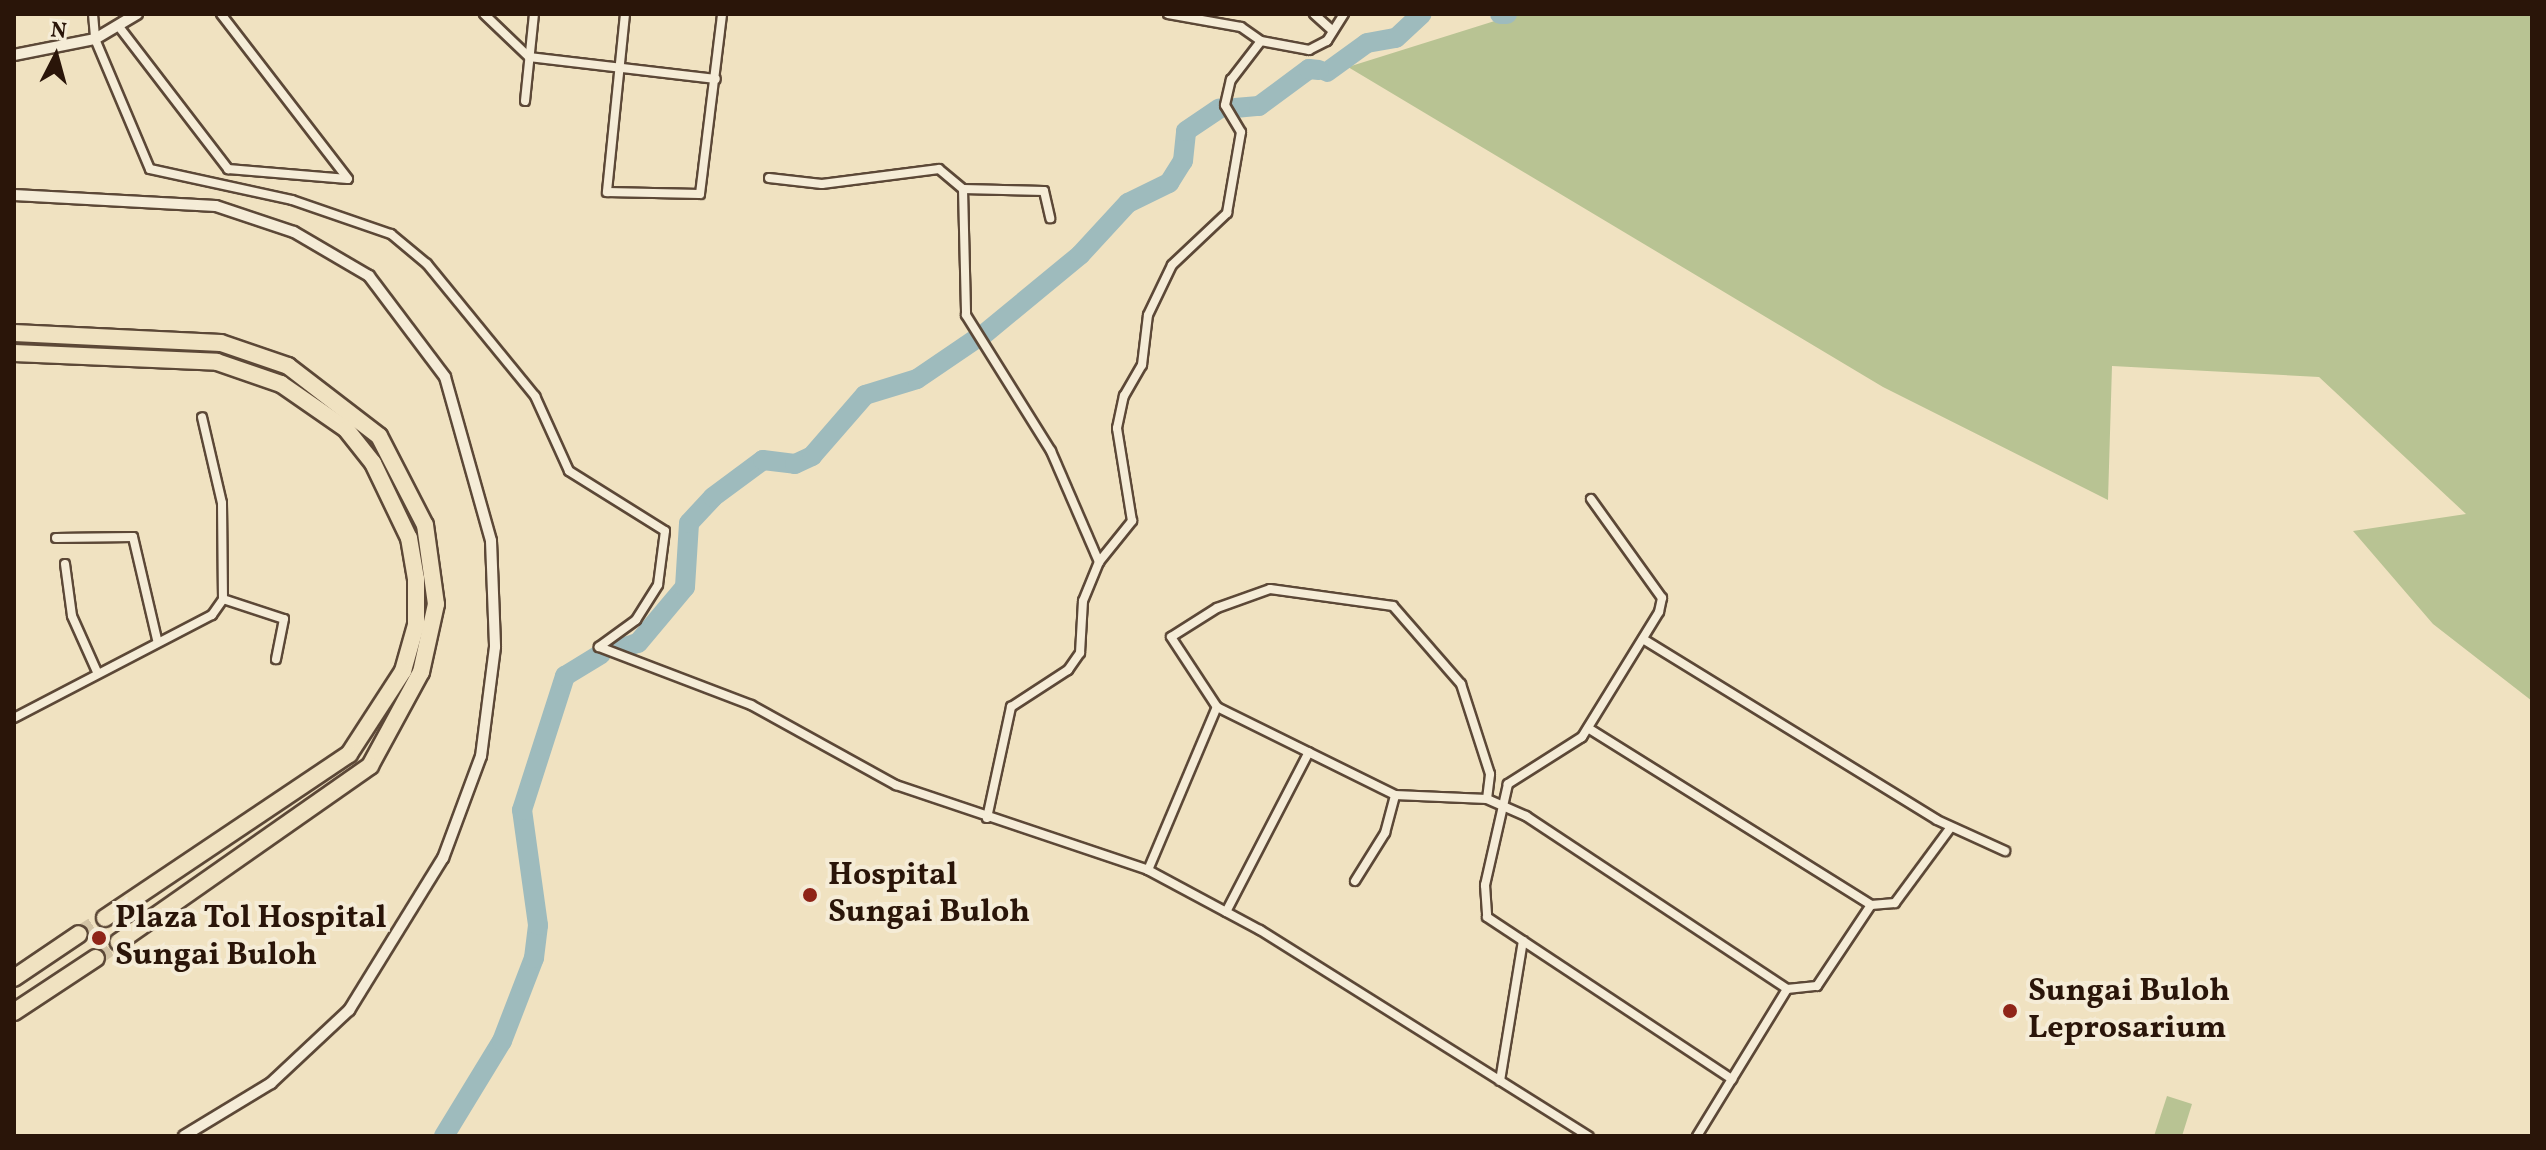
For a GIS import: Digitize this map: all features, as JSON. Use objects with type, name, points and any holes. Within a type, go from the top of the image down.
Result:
[{"type":"highway","points":[[14,333],[137,336],[221,343],[288,366],[379,436],[425,525],[436,604],[421,672],[370,766],[119,942]]},
{"type":"highway","points":[[14,353],[139,355],[217,362],[281,384],[346,429],[373,463],[409,538],[416,625],[403,671],[349,754],[105,918]]},
{"type":"highway","points":[[14,978],[79,934]]},
{"type":"highway","points":[[14,1012],[96,958]]},
{"type":"street","points":[[93,14],[95,39],[150,169],[359,219],[410,247],[535,396],[569,471],[665,531],[658,585],[636,620],[599,647],[751,705],[896,785],[1148,870],[1226,912],[1589,1136]]},
{"type":"street","points":[[14,55],[95,39],[120,28],[137,14]]},
{"type":"street","points":[[120,28],[228,169],[348,179],[221,14]]},
{"type":"street","points":[[484,14],[529,57],[716,79]]},
{"type":"street","points":[[525,101],[534,14]]},
{"type":"street","points":[[625,14],[607,192],[700,194],[722,14]]},
{"type":"street","points":[[1168,14],[1241,27],[1261,41],[1309,50],[1333,31],[1344,14]]},
{"type":"street","points":[[1314,14],[1333,31]]},
{"type":"street","points":[[987,818],[1011,707],[1068,670],[1080,653],[1083,601],[1099,562],[1132,521],[1117,428],[1124,396],[1142,365],[1148,315],[1172,265],[1227,213],[1241,132],[1225,105],[1231,80],[1261,41]]},
{"type":"street","points":[[769,178],[822,184],[939,169],[963,189],[1044,191],[1050,218]]},
{"type":"street","points":[[963,189],[966,315],[1051,451],[1099,562]]},
{"type":"street","points":[[14,195],[216,206],[294,232],[369,276],[419,334],[461,414],[496,587],[481,756],[421,899],[379,971],[315,1046],[271,1083],[184,1136]]},
{"type":"street","points":[[14,718],[157,639],[212,615],[223,599],[223,515],[202,417]]},
{"type":"street","points":[[1591,499],[1662,598],[1643,639],[1588,728],[1508,784],[1485,885],[1487,917],[1732,1079]]},
{"type":"street","points":[[56,538],[133,537],[157,639]]},
{"type":"street","points":[[65,564],[72,616],[97,672]]},
{"type":"street","points":[[1487,799],[1490,774],[1461,684],[1393,606],[1270,589],[1217,608],[1171,637],[1217,707],[1395,795],[1487,799],[1503,804],[1787,989],[1817,986],[1871,905]]},
{"type":"street","points":[[223,599],[284,619],[276,659]]},
{"type":"street","points":[[1643,639],[1951,827],[2005,851]]},
{"type":"street","points":[[1148,870],[1217,707]]},
{"type":"street","points":[[1588,728],[1871,905],[1895,903],[1951,827]]},
{"type":"street","points":[[1226,912],[1309,752]]},
{"type":"street","points":[[1355,881],[1385,833],[1395,795]]},
{"type":"street","points":[[1500,1081],[1523,941]]},
{"type":"street","points":[[1697,1136],[1787,989]]},
{"type":"green space","points":[[1517,14],[2532,14],[2532,701],[2433,624],[2353,531],[2466,514],[2319,377],[2112,366],[2108,500],[1883,387],[1348,67]]},
{"type":"green space","points":[[2167,1096],[2192,1104],[2182,1136],[2154,1136]]},
{"type":"waterway","points":[[1327,72],[1367,43],[1396,38],[1422,14]]},
{"type":"waterway","points":[[1500,14],[1507,14]]},
{"type":"waterway","points":[[1235,108],[1259,106],[1309,69],[1319,70]]},
{"type":"waterway","points":[[983,335],[1080,255],[1128,203],[1169,183],[1183,161],[1186,131],[1219,109]]},
{"type":"waterway","points":[[619,649],[638,643],[685,587],[689,523],[713,497],[763,460],[795,464],[812,456],[865,395],[917,379],[973,341]]},
{"type":"waterway","points":[[444,1136],[502,1041],[534,958],[538,925],[522,810],[565,676],[601,654]]},
{"type":"tunnel","points":[[79,934],[105,918]]},
{"type":"tunnel","points":[[96,958],[119,942]]},
{"type":"place","name":"Hospital Sungai Buloh","points":[[810,895]]},
{"type":"place","name":"Plaza Tol Hospital Sungai Buloh","points":[[99,938]]},
{"type":"place","name":"Sungai Buloh Leprosarium","points":[[2010,1011]]}]
